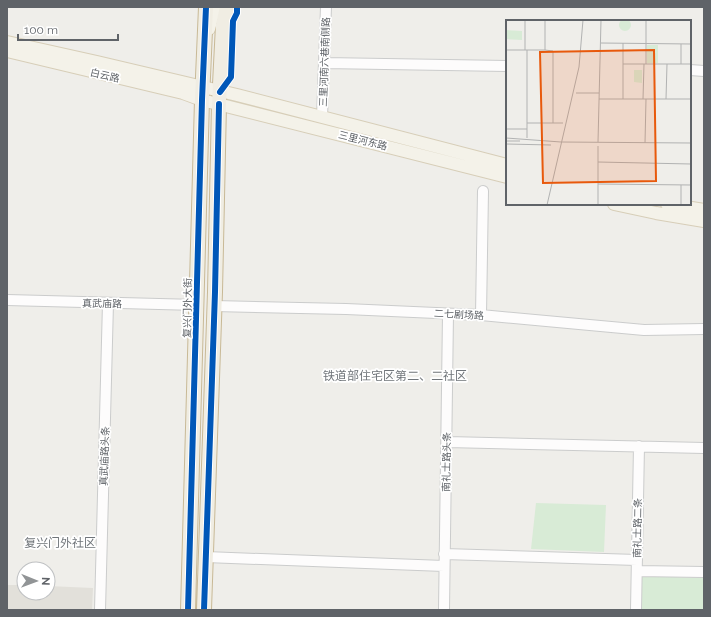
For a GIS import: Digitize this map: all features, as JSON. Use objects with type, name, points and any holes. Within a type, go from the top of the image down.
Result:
[{"type":"highway","name":"复兴门外大街","points":[[188,610],[206,7]]},
{"type":"highway","points":[[204,610],[220,98],[223,25],[227,7]]},
{"type":"main road","points":[[205,42],[215,7]]},
{"type":"main road","points":[[223,7],[223,25]]},
{"type":"main road","name":"白云路","points":[[7,42],[96,62],[203,94]]},
{"type":"main road","name":"白云路","points":[[7,51],[175,91],[203,94]]},
{"type":"main road","points":[[203,94],[220,98]]},
{"type":"main road","name":"三里河东路","points":[[220,98],[322,117],[506,165]]},
{"type":"main road","name":"三里河东路","points":[[220,98],[506,177]]},
{"type":"main road","points":[[619,205],[704,221]]},
{"type":"main road","points":[[673,205],[704,210]]},
{"type":"street","name":"三里河南六巷南侧路","points":[[322,117],[326,7]]},
{"type":"street","points":[[324,63],[506,66]]},
{"type":"street","points":[[691,70],[704,71]]},
{"type":"street","points":[[481,315],[483,190]]},
{"type":"street","name":"真武庙路","points":[[7,300],[197,305]]},
{"type":"street","name":"真武庙路头条","points":[[100,610],[108,303]]},
{"type":"street","name":"二七剧场路","points":[[214,306],[346,309],[481,315],[644,330],[704,330]]},
{"type":"street","name":"南礼士路头条","points":[[444,610],[448,314]]},
{"type":"street","points":[[447,442],[704,448]]},
{"type":"street","name":"南礼士路二条","points":[[636,610],[639,446]]},
{"type":"street","points":[[444,554],[637,560]]},
{"type":"street","points":[[206,558],[444,566]]},
{"type":"street","points":[[637,571],[704,572]]},
{"type":"shaded area","points":[[7,585],[16,585],[16,601],[56,601],[56,586],[93,588],[92,610],[7,610]]},
{"type":"green space","points":[[536,503],[606,505],[604,552],[531,549]]},
{"type":"green space","points":[[641,576],[704,578],[704,610],[640,610]]},
{"type":"cycle path","points":[[188,610],[202,100],[206,7]]},
{"type":"cycle path","points":[[220,92],[231,77],[233,21],[237,13],[237,7]]},
{"type":"cycle path","points":[[204,610],[215,292],[219,104]]},
{"type":"district","name":"铁道部住宅区第二、二社区","points":[[395,376]]},
{"type":"district","name":"复兴门外社区","points":[[60,543]]}]
